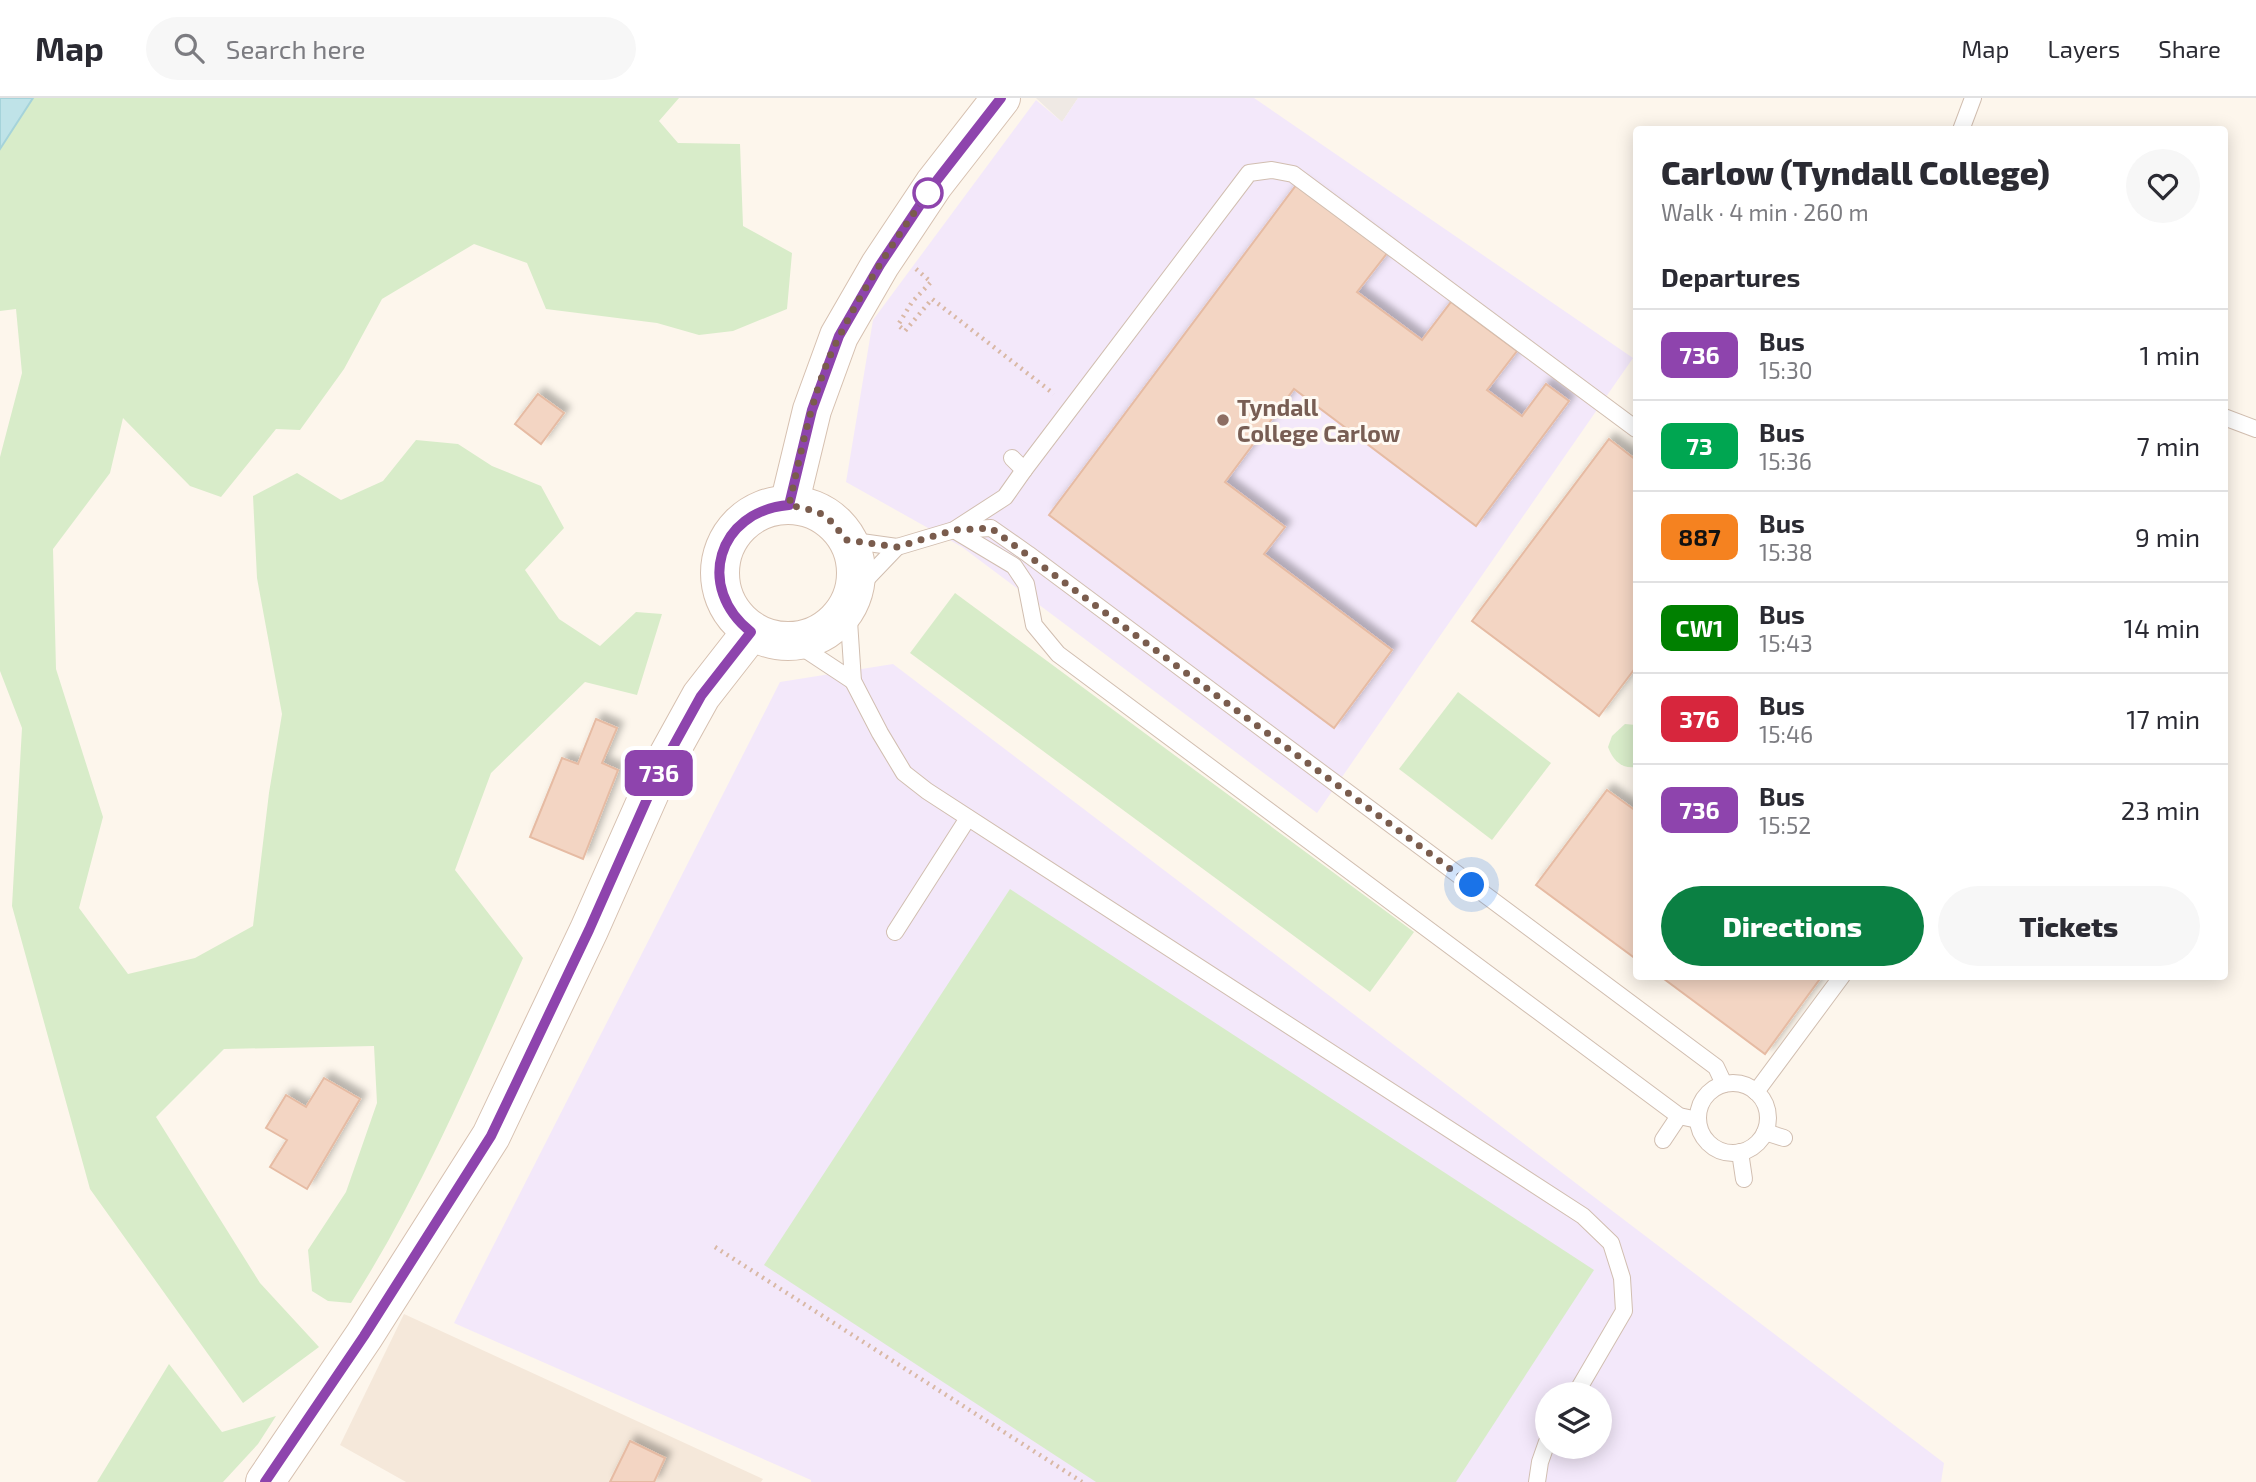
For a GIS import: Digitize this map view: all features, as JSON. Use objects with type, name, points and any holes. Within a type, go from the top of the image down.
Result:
[{"type":"main road","points":[[789,505],[812,410],[839,336],[890,249],[934,184],[1001,98]]},
{"type":"main road","points":[[789,505],[822,514],[839,528],[847,540],[856,565],[851,599],[839,619],[827,629],[794,642],[765,638],[751,632],[732,614],[725,602],[719,576],[724,548],[739,525],[763,510],[789,505]]},
{"type":"main road","points":[[265,1482],[364,1336],[491,1136],[589,930],[659,772],[701,696],[751,632]]},
{"type":"lane","points":[[1962,126],[1973,98]]},
{"type":"lane","points":[[954,530],[1005,497],[1250,173],[1272,170],[1293,174],[1633,427]]},
{"type":"lane","points":[[2228,418],[2256,429]]},
{"type":"lane","points":[[1012,458],[1024,470]]},
{"type":"lane","points":[[847,540],[897,547],[954,530],[991,528],[1716,1067],[1724,1084]]},
{"type":"lane","points":[[954,530],[1014,566],[1026,584],[1034,625],[1058,654],[1679,1116],[1698,1120]]},
{"type":"lane","points":[[897,547],[851,599],[853,681],[904,773],[968,818],[1583,1216],[1611,1243],[1622,1278],[1624,1311],[1583,1382]]},
{"type":"lane","points":[[794,642],[853,681]]},
{"type":"lane","points":[[895,932],[968,818]]},
{"type":"lane","points":[[1756,1092],[1839,980]]},
{"type":"lane","points":[[1724,1084],[1747,1086],[1763,1100],[1767,1111],[1765,1132],[1750,1148],[1740,1152],[1728,1153],[1716,1149],[1700,1131],[1699,1108],[1704,1097],[1724,1084]]},
{"type":"lane","points":[[1662,1140],[1679,1116]]},
{"type":"lane","points":[[1765,1132],[1784,1138]]},
{"type":"lane","points":[[1740,1152],[1744,1179]]},
{"type":"lane","points":[[1537,1482],[1541,1459]]},
{"type":"path","points":[[890,249],[932,282],[912,302],[898,325],[905,331],[932,299],[1072,408]]},
{"type":"path","points":[[715,1247],[1082,1482]]},
{"type":"shaded area","points":[[1036,98],[1078,98],[1062,122]]},
{"type":"shaded area","name":"Tyndall College Carlow","points":[[1078,98],[1254,98],[1633,358],[1317,813],[962,547],[846,482],[873,320],[1036,100],[1062,122]]},
{"type":"shaded area","points":[[893,664],[1944,1463],[1941,1482],[811,1482],[454,1323],[780,682]]},
{"type":"shaded area","points":[[404,1314],[763,1479],[761,1482],[406,1482],[340,1445]]},
{"type":"green space","points":[[33,98],[679,98],[659,121],[678,143],[740,144],[743,226],[792,253],[787,309],[733,331],[699,335],[657,323],[546,309],[527,263],[474,244],[382,299],[344,369],[300,430],[276,429],[221,497],[190,486],[123,418],[110,473],[53,549],[56,669],[103,817],[79,908],[128,974],[195,958],[253,926],[269,793],[282,714],[257,578],[253,496],[297,473],[341,500],[383,481],[416,440],[458,444],[492,466],[541,486],[564,528],[525,570],[559,619],[600,646],[636,612],[662,614],[637,695],[585,682],[491,773],[455,870],[523,958],[422,1177],[351,1303],[328,1301],[312,1291],[308,1250],[346,1192],[377,1103],[374,1046],[224,1049],[156,1117],[260,1283],[319,1347],[243,1403],[90,1189],[12,906],[22,728],[0,671],[0,457],[22,373],[16,309],[0,311],[0,149]]},
{"type":"green space","points":[[955,593],[1414,932],[1370,992],[910,653]]},
{"type":"green space","points":[[1458,692],[1551,763],[1492,840],[1399,769]]},
{"type":"green space","points":[[1625,724],[1633,725],[1633,767],[1618,763],[1612,756],[1608,747],[1612,736]]},
{"type":"green space","points":[[1010,889],[1594,1270],[1456,1482],[1096,1482],[764,1265]]},
{"type":"green space","points":[[169,1364],[222,1432],[276,1416],[258,1444],[223,1482],[97,1482]]},
{"type":"water","points":[[0,98],[33,98],[0,149]]},
{"type":"building","name":"Tyndall College Carlow","points":[[1297,184],[1388,252],[1357,292],[1422,340],[1451,302],[1517,351],[1487,390],[1522,416],[1546,384],[1569,401],[1476,526],[1294,389],[1225,482],[1285,527],[1264,554],[1392,650],[1334,728],[1049,515]]},
{"type":"building","points":[[538,394],[564,413],[541,444],[515,424]]},
{"type":"building","points":[[1609,439],[1633,458],[1633,671],[1599,716],[1472,621]]},
{"type":"building","points":[[596,719],[617,728],[602,763],[618,770],[583,859],[530,837],[562,758],[578,764]]},
{"type":"building","points":[[1607,790],[1633,809],[1633,957],[1536,885]]},
{"type":"building","points":[[1665,980],[1819,980],[1765,1054]]},
{"type":"building","points":[[324,1078],[360,1099],[307,1189],[270,1167],[287,1140],[266,1128],[286,1095],[306,1107]]},
{"type":"building","points":[[630,1441],[665,1458],[654,1482],[610,1482]]},
{"type":"bus line","name":"736","points":[[265,1482],[364,1336],[491,1136],[589,930],[659,772],[701,696],[751,632],[732,614],[725,602],[719,576],[724,548],[730,536],[750,516],[775,506],[789,505],[812,410],[839,336],[880,265],[934,184],[1001,98]]},
{"type":"place","name":"Tyndall College Carlow","points":[[1223,420]]},
{"type":"route","points":[[928,193],[880,265],[839,336],[812,410],[789,505],[816,511],[828,518],[847,540],[897,547],[954,530],[991,528],[1472,885]]}]
